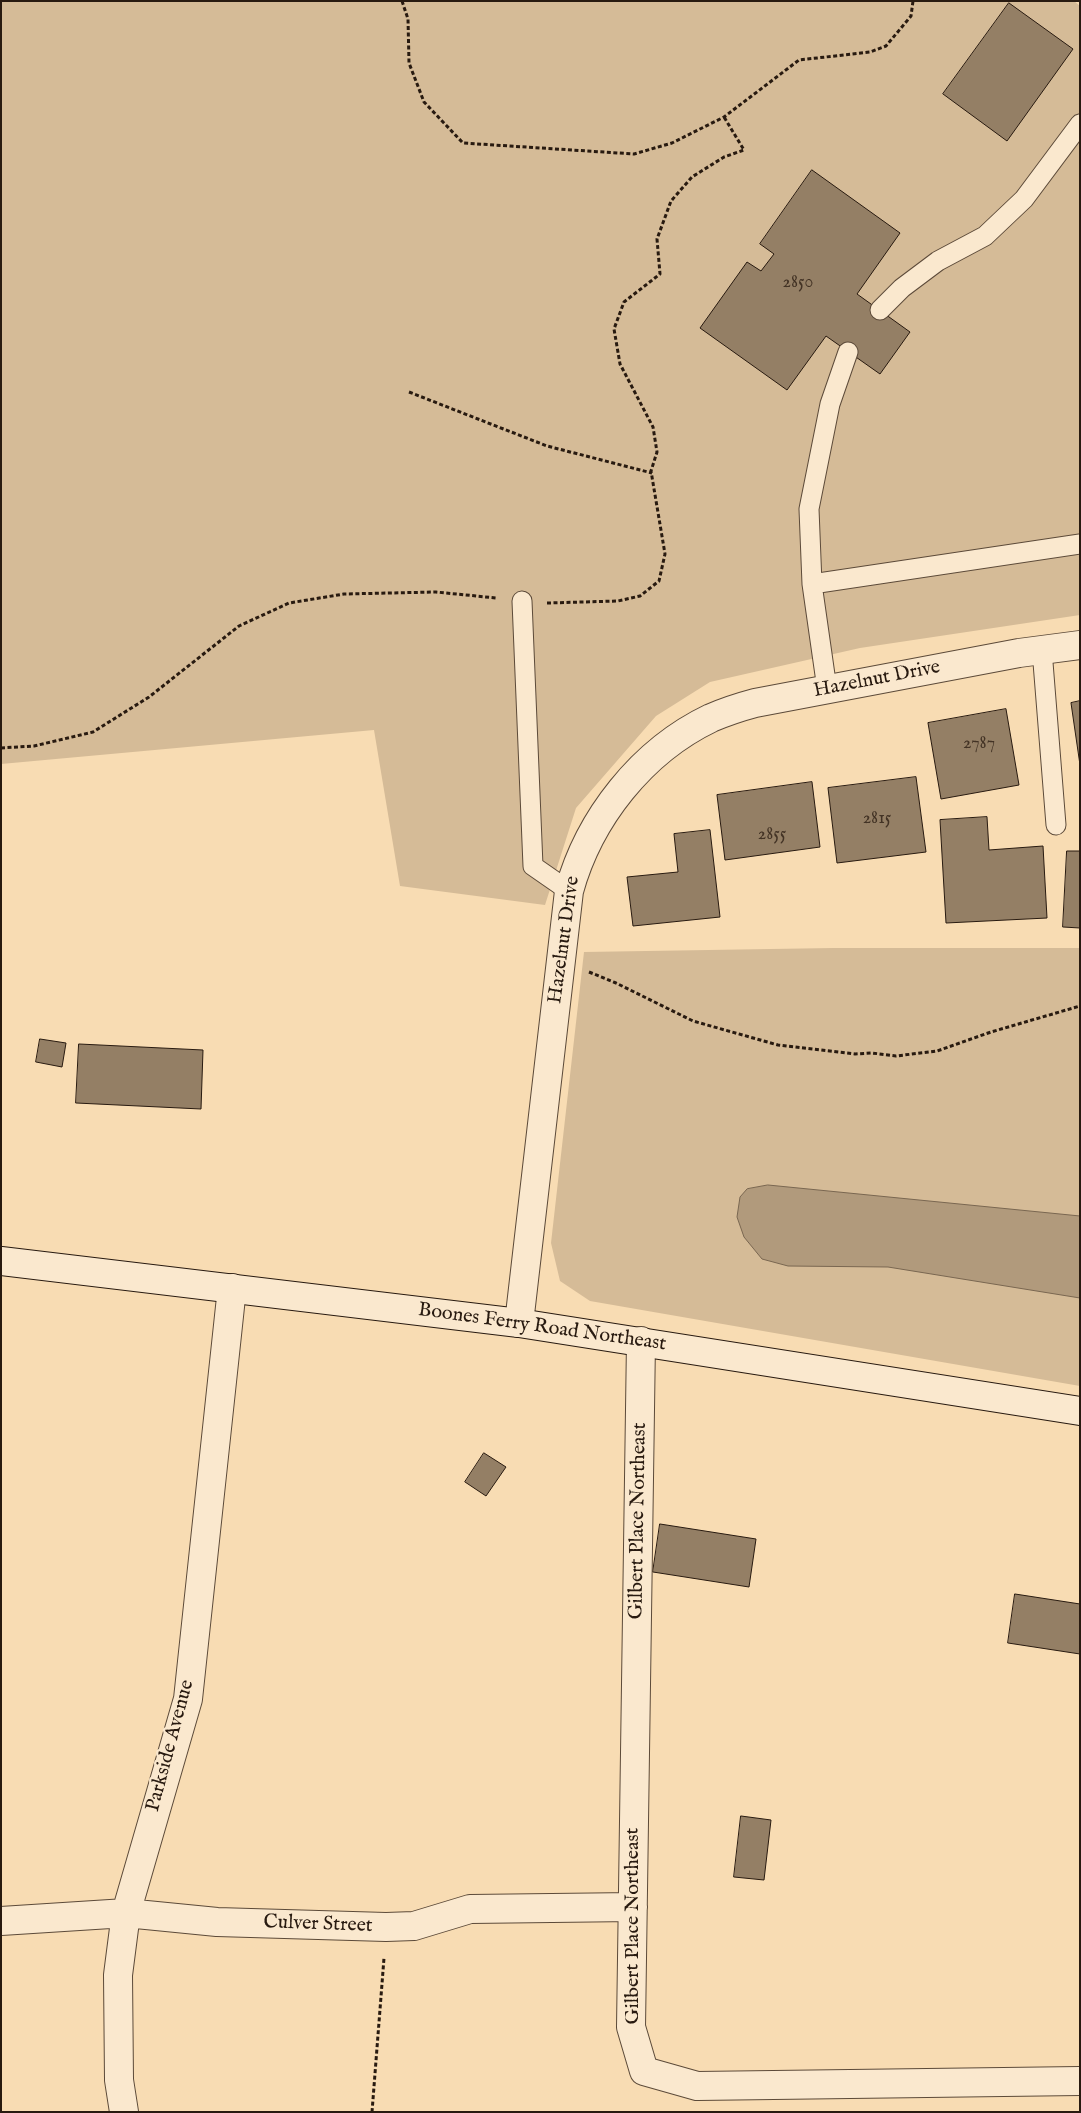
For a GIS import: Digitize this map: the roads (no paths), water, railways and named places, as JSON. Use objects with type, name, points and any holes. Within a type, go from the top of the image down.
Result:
[{"type":"street","name":"Hazelnut Drive","points":[[519,1323],[569,891],[584,846],[600,820],[628,783],[668,744],[711,718],[754,703],[1042,650],[1080,645]]},
{"type":"street","name":"Boones Ferry Road Northeast","points":[[1,1261],[519,1323],[1080,1411]]},
{"type":"street","name":"Parkside Avenue","points":[[124,2112],[120,2080],[118,1976],[126,1913],[188,1699],[232,1288]]},
{"type":"street","name":"Gilbert Place Northeast","points":[[641,1341],[631,2027],[644,2071],[697,2086],[1080,2081]]},
{"type":"street","name":"Culver Street","points":[[1,1921],[126,1913],[217,1922],[386,1927],[414,1926],[470,1910],[633,1907]]},
{"type":"lane","points":[[880,310],[902,288],[938,261],[985,236],[1024,199],[1080,124]]},
{"type":"lane","points":[[827,690],[812,584],[809,509],[830,404],[848,352]]},
{"type":"lane","points":[[812,584],[1080,544]]},
{"type":"lane","points":[[522,601],[534,866],[569,891]]},
{"type":"lane","points":[[1042,650],[1056,825]]}]
